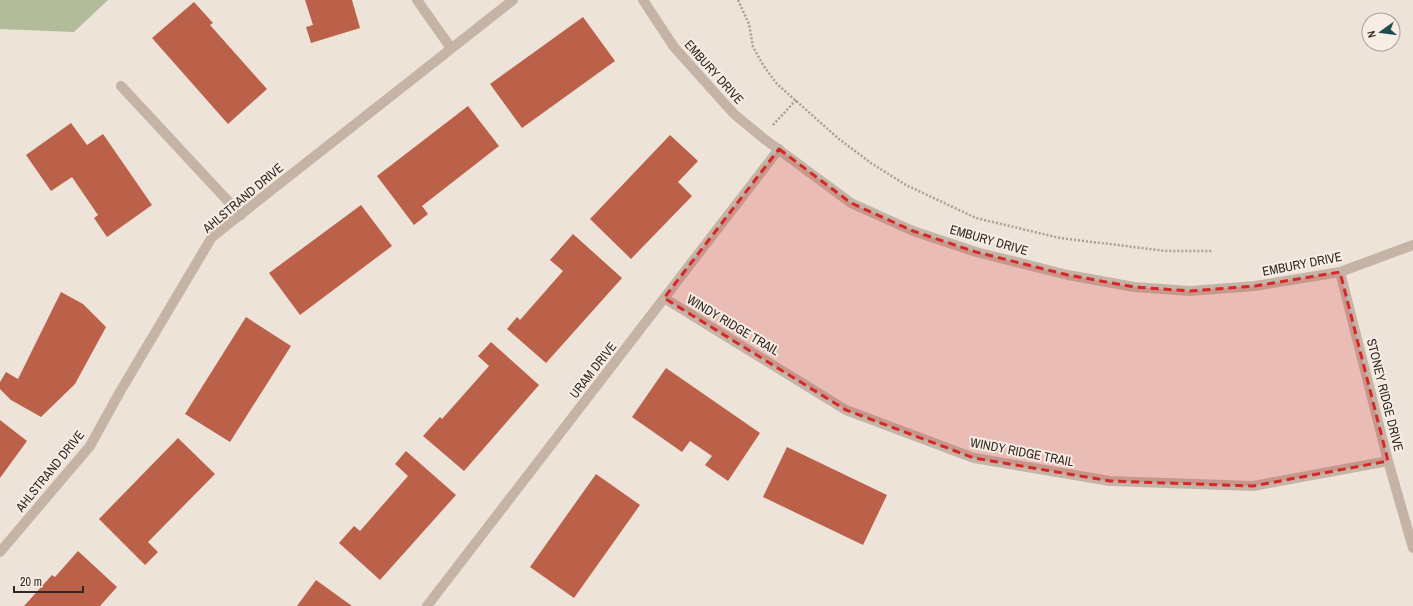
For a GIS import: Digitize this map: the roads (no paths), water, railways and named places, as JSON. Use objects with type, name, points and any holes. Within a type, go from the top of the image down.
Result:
[{"type":"street","points":[[417,0],[451,48]]},
{"type":"street","name":"AHLSTRAND DRIVE","points":[[0,552],[90,446],[121,390],[212,237],[513,0]]},
{"type":"street","name":"EMBURY DRIVE","points":[[643,0],[674,47],[734,114],[763,138],[851,203],[913,231],[976,252],[1068,275],[1134,287],[1190,291],[1255,286],[1340,272],[1413,245]]},
{"type":"street","points":[[122,86],[241,215]]},
{"type":"street","name":"URAM DRIVE","points":[[427,606],[779,149]]},
{"type":"street","name":"STONEY RIDGE DRIVE","points":[[1340,272],[1388,461],[1413,548]]},
{"type":"street","name":"WINDY RIDGE TRAIL","points":[[664,298],[846,410],[974,458],[1110,481],[1253,486],[1388,461]]}]
